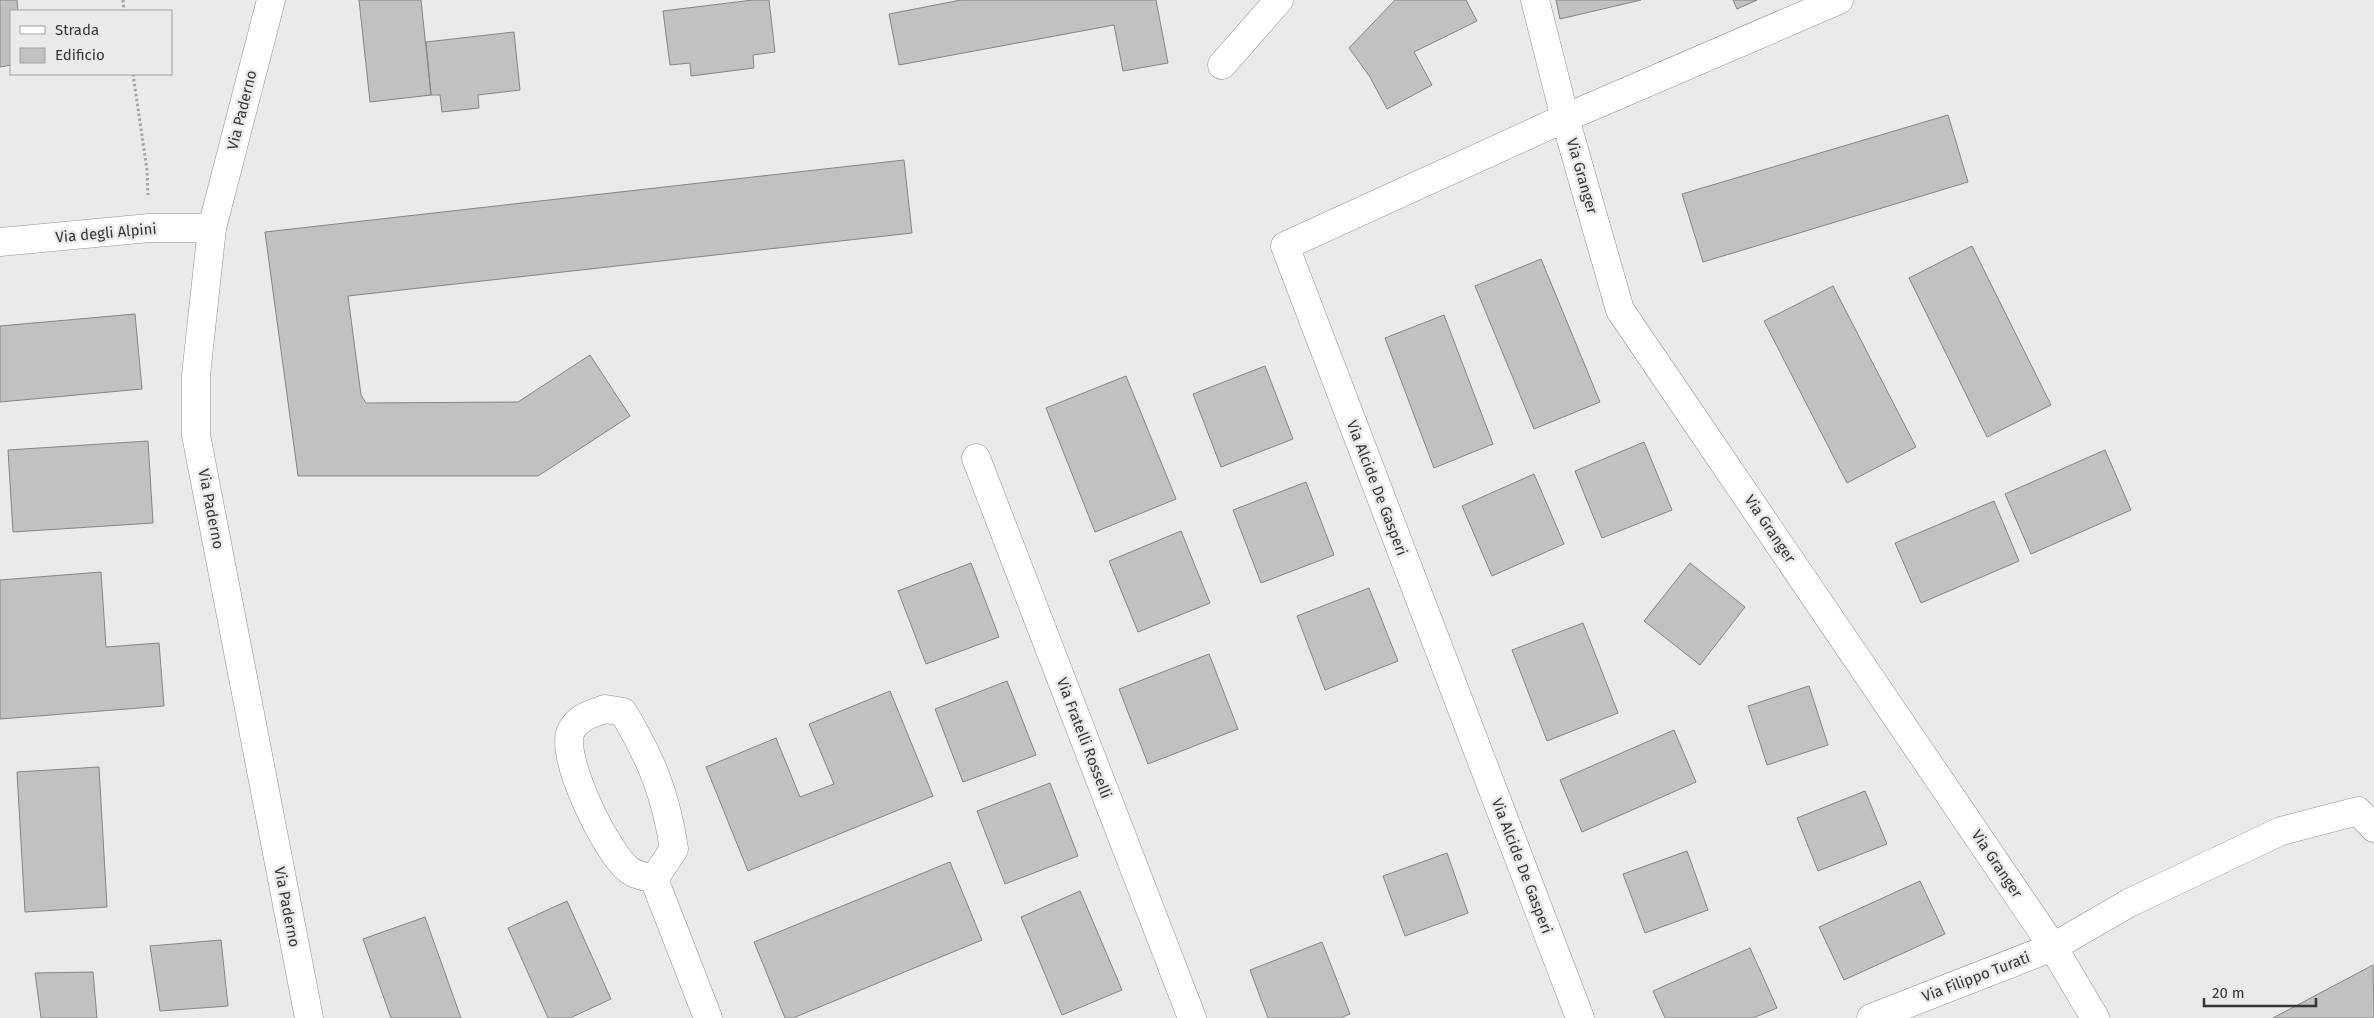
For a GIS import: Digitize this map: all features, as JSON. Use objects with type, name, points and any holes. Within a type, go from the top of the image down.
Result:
[{"type":"street","name":"Via Paderno","points":[[270,0],[212,228],[196,375],[196,434],[309,1018]]},
{"type":"street","points":[[1222,65],[1279,0]]},
{"type":"street","name":"Via Granger","points":[[1535,0],[1565,118],[1620,310],[2053,947],[2095,1018]]},
{"type":"street","points":[[1565,118],[1839,0]]},
{"type":"street","name":"Via Alcide De Gasperi","points":[[1565,118],[1285,246],[1580,1018]]},
{"type":"street","name":"Via degli Alpini","points":[[0,242],[149,228],[212,228]]},
{"type":"street","name":"Via Fratelli Rosselli","points":[[976,458],[1192,1018]]},
{"type":"street","points":[[605,709],[623,712],[639,738],[659,780],[670,822],[674,849],[654,879],[630,871],[613,854],[582,791],[570,756],[567,744],[571,731],[580,719],[605,709]]},
{"type":"street","name":"Via Filippo Turati","points":[[1871,1018],[2053,947],[2129,903],[2281,831],[2358,812],[2374,828]]},
{"type":"street","points":[[654,879],[708,1018]]},
{"type":"path","points":[[134,75],[147,170],[149,228]]},
{"type":"building","points":[[0,0],[17,0],[18,10],[10,10],[10,65],[0,67]]},
{"type":"building","points":[[359,0],[421,0],[431,95],[370,102]]},
{"type":"building","points":[[753,0],[769,0],[775,52],[753,55],[754,68],[691,76],[690,63],[670,65],[663,11]]},
{"type":"building","points":[[961,0],[1156,0],[1168,63],[1123,71],[1114,25],[899,65],[889,14]]},
{"type":"building","points":[[1395,0],[1466,0],[1477,21],[1414,52],[1432,85],[1387,109],[1370,77],[1349,48]]},
{"type":"building","points":[[1556,0],[1641,0],[1560,19]]},
{"type":"building","points":[[1733,0],[1757,0],[1737,9]]},
{"type":"building","points":[[514,32],[520,90],[478,95],[479,108],[442,112],[440,95],[431,95],[426,42]]},
{"type":"building","points":[[1948,115],[1968,182],[1703,262],[1682,194]]},
{"type":"building","points":[[904,160],[912,233],[348,296],[361,395],[366,403],[518,402],[590,355],[630,416],[538,476],[298,476],[265,232]]},
{"type":"building","points":[[1972,246],[2051,405],[1987,437],[1909,278]]},
{"type":"building","points":[[1541,259],[1600,402],[1534,429],[1475,286]]},
{"type":"building","points":[[1833,286],[1916,447],[1847,483],[1764,321]]},
{"type":"building","points":[[135,314],[142,389],[0,402],[0,326]]},
{"type":"building","points":[[1444,315],[1493,444],[1434,468],[1385,338]]},
{"type":"building","points":[[1265,366],[1293,439],[1221,467],[1193,394]]},
{"type":"building","points":[[1126,376],[1176,499],[1095,532],[1046,408]]},
{"type":"building","points":[[148,441],[153,523],[13,532],[8,450]]},
{"type":"building","points":[[1644,442],[1672,510],[1602,538],[1575,471]]},
{"type":"building","points":[[2105,450],[2131,510],[2031,554],[2005,494]]},
{"type":"building","points":[[1534,474],[1564,544],[1492,576],[1462,506]]},
{"type":"building","points":[[1306,482],[1334,555],[1261,583],[1233,510]]},
{"type":"building","points":[[1994,501],[2019,561],[1921,603],[1895,543]]},
{"type":"building","points":[[1181,531],[1210,603],[1138,632],[1109,561]]},
{"type":"building","points":[[971,563],[999,637],[926,664],[898,591]]},
{"type":"building","points":[[1690,563],[1745,607],[1700,665],[1644,621]]},
{"type":"building","points":[[101,572],[106,647],[159,643],[164,706],[0,719],[0,580]]},
{"type":"building","points":[[1369,588],[1398,661],[1325,690],[1297,616]]},
{"type":"building","points":[[1583,623],[1618,713],[1547,741],[1512,650]]},
{"type":"building","points":[[1209,654],[1238,729],[1148,764],[1119,689]]},
{"type":"building","points":[[1007,681],[1036,755],[963,782],[935,709]]},
{"type":"building","points":[[1809,686],[1828,745],[1767,765],[1748,706]]},
{"type":"building","points":[[890,691],[933,796],[748,871],[706,767],[776,738],[800,797],[834,784],[809,724]]},
{"type":"building","points":[[1674,730],[1696,782],[1582,832],[1560,780]]},
{"type":"building","points":[[99,767],[107,907],[25,912],[17,772]]},
{"type":"building","points":[[1050,783],[1078,856],[1005,884],[977,811]]},
{"type":"building","points":[[1865,791],[1887,844],[1818,871],[1797,818]]},
{"type":"building","points":[[1687,851],[1708,910],[1645,933],[1623,874]]},
{"type":"building","points":[[1447,853],[1468,913],[1405,936],[1383,876]]},
{"type":"building","points":[[950,862],[982,940],[793,1018],[785,1018],[754,942]]},
{"type":"building","points":[[1920,881],[1945,934],[1844,980],[1819,927]]},
{"type":"building","points":[[1080,891],[1122,990],[1062,1015],[1021,917]]},
{"type":"building","points":[[567,901],[611,999],[570,1018],[548,1018],[508,928]]},
{"type":"building","points":[[425,917],[461,1018],[391,1018],[363,939]]},
{"type":"building","points":[[221,940],[228,1006],[160,1011],[150,946]]},
{"type":"building","points":[[1322,942],[1350,1014],[1340,1018],[1268,1018],[1250,970]]},
{"type":"building","points":[[1750,948],[1777,1008],[1753,1018],[1665,1018],[1653,991]]},
{"type":"building","points":[[2373,965],[2374,1018],[2273,1018]]},
{"type":"building","points":[[93,972],[97,1018],[41,1018],[35,973]]}]
